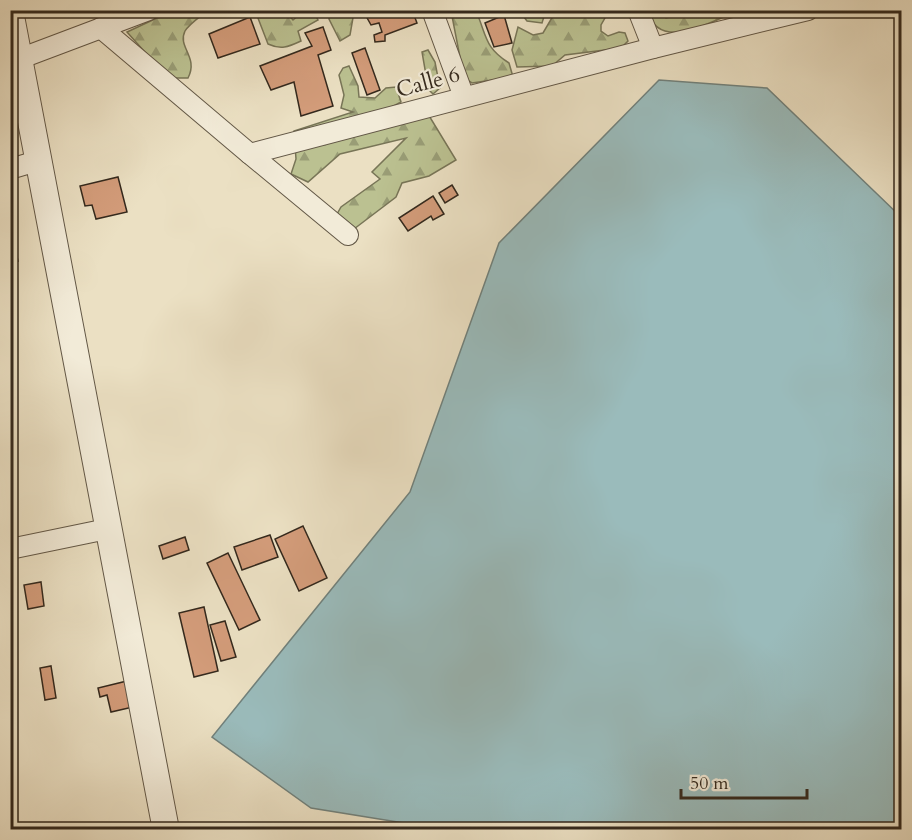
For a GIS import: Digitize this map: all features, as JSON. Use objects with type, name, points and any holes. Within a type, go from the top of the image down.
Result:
[{"type":"street","points":[[19,59],[149,10]]},
{"type":"street","points":[[432,10],[464,97]]},
{"type":"street","points":[[638,10],[653,48]]},
{"type":"street","name":"Calle 6","points":[[250,154],[653,48],[808,10]]},
{"type":"street","points":[[10,11],[165,830]]},
{"type":"street","points":[[101,28],[348,235]]},
{"type":"street","points":[[10,169],[37,161]]},
{"type":"street","points":[[10,549],[107,529]]},
{"type":"green space","points":[[546,10],[542,23],[527,21],[520,12]]},
{"type":"green space","points":[[186,11],[207,11],[189,26],[183,37],[191,64],[188,78],[168,78],[127,32],[157,18]]},
{"type":"green space","points":[[238,11],[285,11],[293,20],[304,11],[313,11],[318,20],[298,31],[301,41],[277,47],[268,44],[256,13]]},
{"type":"green space","points":[[330,11],[354,12],[350,35],[340,41],[329,19]]},
{"type":"green space","points":[[451,11],[476,11],[490,46],[509,63],[513,77],[472,83],[464,78]]},
{"type":"green space","points":[[552,11],[609,11],[601,25],[601,31],[608,36],[619,32],[625,33],[628,41],[621,48],[565,55],[552,66],[517,67],[512,50],[518,27],[533,35],[543,33],[553,16]]},
{"type":"green space","points":[[647,11],[659,11],[666,18],[692,11],[737,11],[700,27],[674,32],[663,30],[653,24]]},
{"type":"green space","points":[[428,50],[435,62],[440,88],[433,94],[421,82],[426,75],[422,52]]},
{"type":"green space","points":[[349,66],[358,86],[359,97],[375,98],[386,88],[396,87],[401,102],[388,109],[428,114],[456,160],[429,176],[402,183],[396,197],[354,229],[333,221],[341,207],[380,179],[372,172],[406,138],[340,154],[308,182],[291,174],[296,159],[294,131],[353,112],[341,108],[344,95],[339,75],[343,68]]},
{"type":"water","points":[[659,80],[767,88],[901,217],[901,829],[441,829],[311,808],[212,737],[410,492],[499,243]]},
{"type":"building","points":[[382,10],[412,10],[417,23],[385,35],[385,41],[375,42],[374,35],[382,32],[379,23],[371,25],[366,16]]},
{"type":"building","points":[[504,15],[512,43],[494,47],[485,23]]},
{"type":"building","points":[[250,17],[260,44],[218,58],[209,34]]},
{"type":"building","points":[[323,27],[331,50],[318,55],[333,106],[301,116],[294,82],[271,90],[260,66],[312,46],[305,33]]},
{"type":"building","points":[[365,48],[380,90],[367,95],[352,53]]},
{"type":"building","points":[[118,177],[127,212],[96,219],[92,205],[85,206],[80,186]]},
{"type":"building","points":[[452,185],[458,195],[445,203],[439,193]]},
{"type":"building","points":[[433,196],[444,214],[433,220],[431,216],[408,231],[399,218]]},
{"type":"building","points":[[14,243],[18,261],[10,262],[10,244]]},
{"type":"building","points":[[303,526],[327,578],[299,591],[275,539]]},
{"type":"building","points":[[270,535],[278,557],[242,570],[234,547]]},
{"type":"building","points":[[185,537],[189,550],[163,559],[159,546]]},
{"type":"building","points":[[228,553],[260,620],[239,630],[207,563]]},
{"type":"building","points":[[41,582],[44,606],[28,609],[24,585]]},
{"type":"building","points":[[204,607],[218,671],[194,677],[179,613]]},
{"type":"building","points":[[225,621],[236,657],[221,661],[210,625]]},
{"type":"building","points":[[51,666],[56,698],[45,700],[40,668]]},
{"type":"building","points":[[127,681],[133,707],[111,712],[107,695],[100,697],[98,688]]}]
